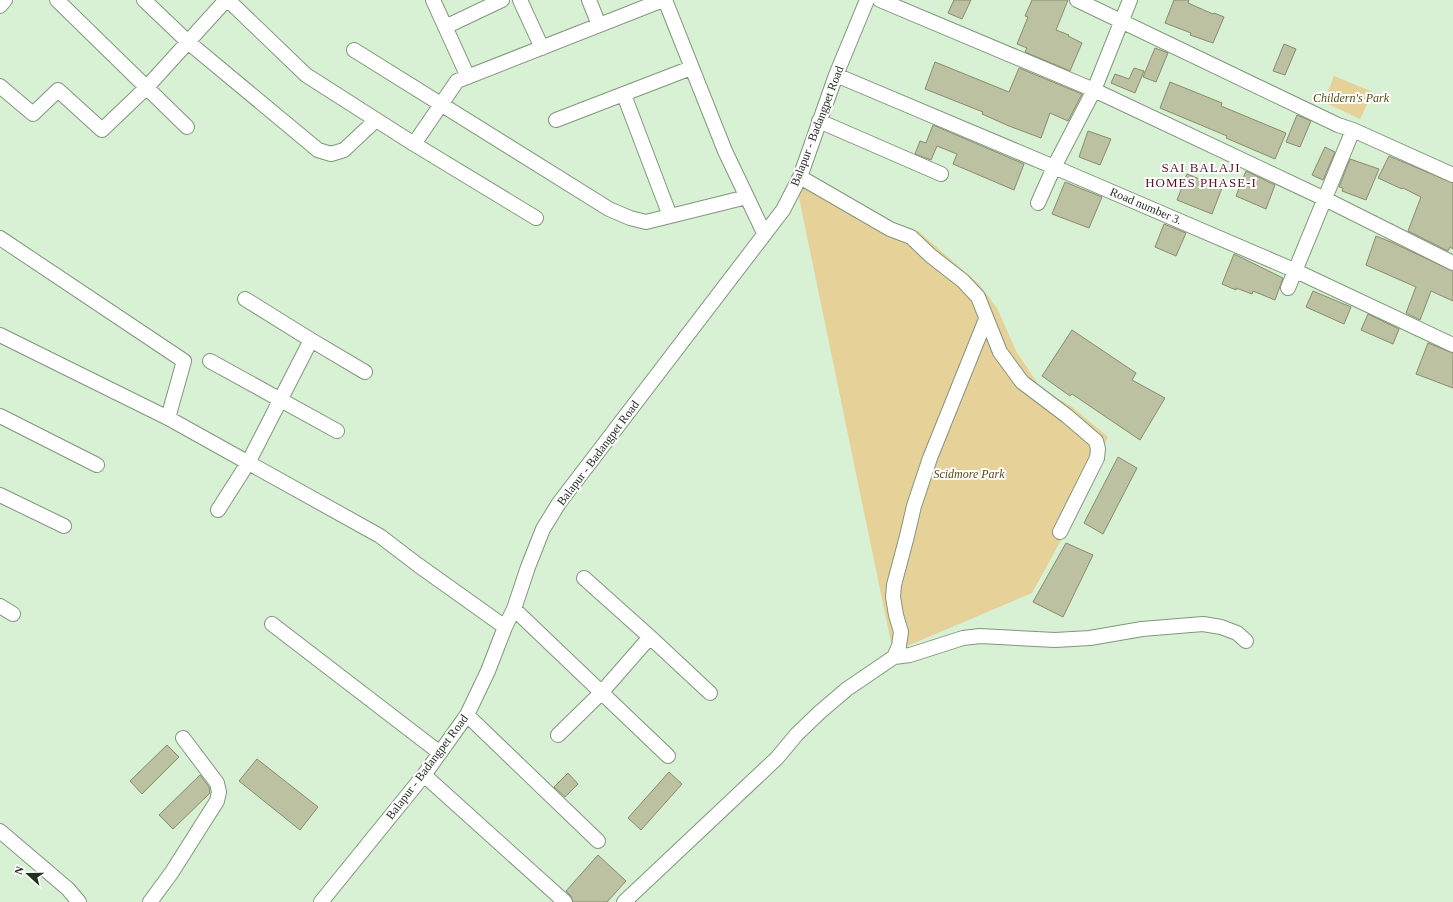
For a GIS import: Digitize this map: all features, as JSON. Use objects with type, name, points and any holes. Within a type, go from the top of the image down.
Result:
[{"type":"street","points":[[0,6],[5,0]]},
{"type":"street","points":[[57,0],[186,127]]},
{"type":"street","points":[[144,0],[188,42],[318,150],[331,154],[344,150],[376,120]]},
{"type":"street","points":[[0,86],[33,114],[58,90],[102,130],[147,87],[227,0],[306,75],[414,144],[536,218]]},
{"type":"street","points":[[433,0],[468,77]]},
{"type":"street","points":[[445,27],[502,0]]},
{"type":"street","points":[[520,0],[542,48]]},
{"type":"street","points":[[589,0],[599,25]]},
{"type":"street","points":[[414,144],[457,81],[664,0],[725,151],[764,233]]},
{"type":"street","name":"Balapur - Badangpet Road","points":[[321,902],[424,775],[467,715],[488,671],[505,627],[514,609],[543,529],[559,503],[783,210],[800,177],[836,75],[867,0]]},
{"type":"street","points":[[880,0],[1094,90],[1453,263]]},
{"type":"street","points":[[1076,0],[1338,124],[1453,175]]},
{"type":"street","points":[[1038,203],[1054,166],[1094,90],[1130,0]]},
{"type":"street","points":[[354,50],[609,209],[630,218],[646,222],[747,197]]},
{"type":"street","points":[[556,120],[691,68]]},
{"type":"street","name":"Road number 3.","points":[[836,75],[1054,166],[1296,271],[1453,345]]},
{"type":"street","points":[[624,94],[670,216]]},
{"type":"street","points":[[819,121],[941,174]]},
{"type":"street","points":[[1288,288],[1353,130]]},
{"type":"street","points":[[800,177],[890,229],[911,237],[931,256],[963,281],[978,297],[1000,352],[1022,382],[1067,416],[1096,441],[1098,449],[1097,458],[1060,532]]},
{"type":"street","points":[[0,238],[184,361],[168,418]]},
{"type":"street","points":[[245,299],[365,372]]},
{"type":"street","points":[[891,659],[899,646],[901,632],[893,597],[894,585],[914,506],[930,458],[986,319]]},
{"type":"street","points":[[0,335],[168,418],[380,536],[505,627]]},
{"type":"street","points":[[218,510],[248,463],[311,340]]},
{"type":"street","points":[[210,361],[337,431]]},
{"type":"street","points":[[0,416],[97,465]]},
{"type":"street","points":[[0,495],[64,526]]},
{"type":"street","points":[[584,578],[710,693]]},
{"type":"street","points":[[0,606],[13,614]]},
{"type":"street","points":[[514,609],[668,756]]},
{"type":"street","points":[[272,624],[440,753]]},
{"type":"street","points":[[624,902],[777,758],[797,734],[820,712],[847,689],[891,659],[910,655],[963,638],[980,636],[1055,640],[1090,638],[1142,628],[1202,624],[1221,626],[1237,633],[1246,641]]},
{"type":"street","points":[[558,735],[601,693],[650,637]]},
{"type":"street","points":[[467,715],[598,841]]},
{"type":"street","points":[[150,902],[172,872],[217,800],[219,792],[217,783],[183,738]]},
{"type":"street","points":[[424,775],[565,902]]},
{"type":"street","points":[[0,831],[68,889],[79,902]]},
{"type":"green space","name":"Childern's Park","points":[[1334,76],[1373,92],[1360,119],[1324,102]]},
{"type":"green space","name":"Scidmore Park","points":[[832,186],[879,221],[918,231],[979,284],[997,308],[1016,351],[1042,390],[1071,406],[1108,437],[1065,533],[1032,593],[893,652],[797,188]]},
{"type":"building","points":[[954,0],[971,0],[962,19],[948,13]]},
{"type":"building","points":[[1032,0],[1068,0],[1056,30],[1069,35],[1068,36],[1082,43],[1070,71],[1025,52],[1027,48],[1017,44],[1028,17],[1025,16]]},
{"type":"building","points":[[1174,0],[1189,0],[1188,3],[1224,17],[1213,43],[1190,35],[1191,33],[1165,23]]},
{"type":"building","points":[[1284,44],[1296,49],[1285,75],[1273,71]]},
{"type":"building","points":[[1155,48],[1168,53],[1156,82],[1143,77]]},
{"type":"building","points":[[935,62],[1009,92],[1019,68],[1082,94],[1068,121],[1050,113],[1041,138],[1009,126],[982,114],[983,112],[925,89]]},
{"type":"building","points":[[1134,68],[1144,71],[1135,93],[1111,83],[1115,74],[1129,79]]},
{"type":"building","points":[[1170,82],[1222,103],[1221,106],[1286,133],[1275,159],[1226,138],[1227,136],[1160,108]]},
{"type":"building","points":[[1297,115],[1311,121],[1300,147],[1286,142]]},
{"type":"building","points":[[933,125],[1024,164],[1014,190],[953,164],[957,154],[937,146],[931,160],[915,154],[920,141],[926,143]]},
{"type":"building","points":[[1088,131],[1111,139],[1100,165],[1079,157]]},
{"type":"building","points":[[1325,147],[1335,152],[1323,180],[1312,175]]},
{"type":"building","points":[[1389,156],[1453,183],[1453,249],[1450,247],[1448,251],[1408,231],[1421,197],[1378,178]]},
{"type":"building","points":[[1350,159],[1379,169],[1366,200],[1342,191],[1343,188],[1339,187]]},
{"type":"building","points":[[1246,171],[1275,185],[1266,209],[1236,196]]},
{"type":"building","points":[[1187,174],[1222,188],[1212,214],[1177,200]]},
{"type":"building","points":[[1065,182],[1102,197],[1089,228],[1052,214]]},
{"type":"building","points":[[1164,224],[1186,233],[1176,256],[1155,247]]},
{"type":"building","points":[[1376,236],[1453,271],[1453,301],[1431,291],[1420,320],[1406,313],[1416,287],[1366,265]]},
{"type":"building","points":[[1234,254],[1283,278],[1275,300],[1253,291],[1252,294],[1236,288],[1236,290],[1222,284]]},
{"type":"building","points":[[1313,291],[1351,307],[1344,324],[1306,307]]},
{"type":"building","points":[[1368,314],[1399,329],[1393,344],[1361,330]]},
{"type":"building","points":[[1072,330],[1136,373],[1132,380],[1165,398],[1140,440],[1072,394],[1070,396],[1042,376]]},
{"type":"building","points":[[1428,343],[1453,353],[1453,388],[1416,374]]},
{"type":"building","points":[[1118,457],[1137,468],[1103,534],[1084,523]]},
{"type":"building","points":[[1066,543],[1093,555],[1063,617],[1033,602]]},
{"type":"building","points":[[167,745],[179,757],[142,794],[130,781]]},
{"type":"building","points":[[257,759],[318,807],[300,830],[239,781]]},
{"type":"building","points":[[669,772],[682,784],[641,830],[628,818]]},
{"type":"building","points":[[568,773],[578,784],[565,797],[554,787]]},
{"type":"building","points":[[200,775],[209,787],[210,793],[173,829],[159,815]]},
{"type":"building","points":[[598,855],[626,881],[607,902],[573,902],[571,896],[566,891]]},
{"type":"district","name":"SAI BALAJI HOMES PHASE-I","points":[[1201,174]]}]
